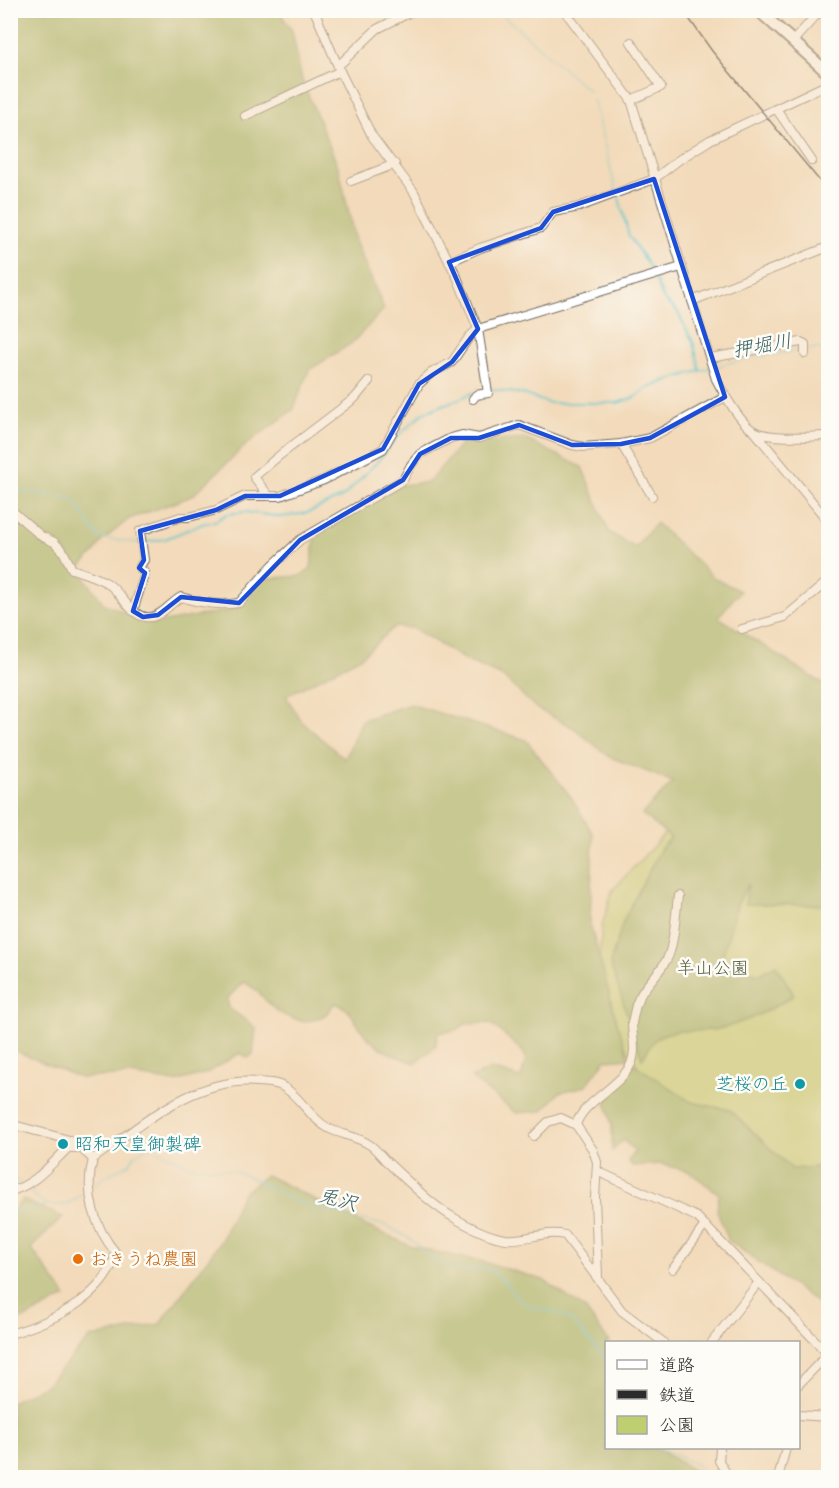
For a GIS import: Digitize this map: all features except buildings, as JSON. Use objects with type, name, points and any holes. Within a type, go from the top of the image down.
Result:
[{"type":"street","points":[[314,10],[372,136],[414,192],[457,277],[478,329],[488,393],[476,395],[473,399]]},
{"type":"street","points":[[245,116],[339,68],[377,29],[416,10]]},
{"type":"street","points":[[564,10],[631,100],[681,267],[725,397],[828,520]]},
{"type":"street","points":[[758,10],[828,73]]},
{"type":"street","points":[[793,41],[821,10]]},
{"type":"street","points":[[631,42],[661,87],[631,100]]},
{"type":"street","points":[[449,262],[480,248],[541,228],[553,212],[579,207],[654,179],[710,140],[828,84]]},
{"type":"street","points":[[777,110],[812,161]]},
{"type":"street","points":[[351,181],[395,164]]},
{"type":"street","points":[[692,301],[828,247]]},
{"type":"street","points":[[133,611],[145,573],[138,568],[144,560],[140,531],[180,517],[216,510],[245,496],[280,496],[324,480],[384,449],[419,384],[431,373],[452,362],[469,337],[478,329],[681,267]]},
{"type":"street","points":[[710,358],[801,342],[805,351]]},
{"type":"street","points":[[269,496],[254,477],[280,454],[355,398],[369,381]]},
{"type":"street","points":[[10,509],[41,536],[54,542],[63,552],[72,569],[108,584],[119,592],[133,611],[143,617],[153,617],[181,597],[193,601],[229,605],[239,603],[272,566],[300,540],[403,480],[420,453],[451,438],[462,435],[479,438],[519,425],[572,445],[583,447],[621,444],[650,438],[725,397]]},
{"type":"street","points":[[754,431],[791,436],[828,435]]},
{"type":"street","points":[[621,444],[652,496]]},
{"type":"street","points":[[742,629],[785,617],[828,581]]},
{"type":"street","points":[[576,1125],[579,1116],[612,1086],[631,1064],[634,1044],[632,1021],[637,1004],[647,985],[669,956],[678,896]]},
{"type":"street","points":[[10,1334],[49,1320],[92,1293],[111,1269],[116,1254],[101,1232],[89,1191],[89,1173],[93,1159],[166,1108],[197,1092],[243,1080],[275,1083],[286,1088],[327,1128],[353,1136],[370,1145],[439,1208],[457,1219],[495,1236],[508,1239],[551,1234],[565,1235],[626,1316],[662,1341]]},
{"type":"street","points":[[534,1136],[548,1122],[561,1118],[576,1125],[593,1150],[597,1171],[595,1198],[598,1278]]},
{"type":"street","points":[[10,1124],[73,1141],[93,1159]]},
{"type":"street","points":[[10,1191],[22,1189],[33,1181],[68,1148],[82,1148]]},
{"type":"street","points":[[597,1171],[689,1213],[705,1225],[828,1354],[800,1384]]},
{"type":"street","points":[[673,1269],[705,1225]]},
{"type":"street","points":[[713,1341],[759,1282]]},
{"type":"street","points":[[800,1415],[828,1417]]},
{"type":"street","points":[[720,1449],[719,1461],[729,1478]]},
{"type":"street","points":[[778,1478],[786,1449]]},
{"type":"highlighted area","points":[[654,179],[725,397],[650,438],[621,444],[572,445],[519,425],[479,438],[451,438],[420,454],[403,480],[300,540],[239,603],[181,597],[158,615],[143,617],[133,611],[145,573],[139,568],[144,560],[140,531],[216,510],[245,496],[280,496],[383,449],[419,384],[452,362],[478,329],[449,262],[541,228],[553,212]]},
{"type":"green space","points":[[10,11],[279,11],[292,31],[302,80],[339,169],[355,241],[384,309],[352,343],[309,370],[293,410],[248,443],[192,496],[129,519],[101,542],[95,552],[78,569],[104,604],[153,624],[231,610],[257,579],[300,576],[311,568],[316,530],[401,485],[429,482],[462,443],[525,439],[582,467],[609,532],[635,548],[656,523],[714,578],[740,591],[718,617],[828,687],[828,905],[745,904],[748,884],[737,905],[720,965],[760,974],[776,965],[794,995],[738,1023],[711,1030],[665,1034],[656,1039],[642,1059],[610,963],[624,919],[661,848],[671,838],[642,814],[673,782],[610,757],[574,728],[537,709],[502,676],[465,660],[413,628],[394,627],[361,657],[286,696],[301,721],[345,759],[362,720],[410,704],[526,740],[571,797],[593,834],[590,924],[629,1058],[605,1060],[586,1086],[560,1092],[542,1111],[516,1113],[471,1078],[491,1069],[521,1078],[526,1059],[524,1053],[489,1023],[466,1024],[456,1030],[438,1033],[435,1047],[415,1063],[380,1048],[368,1038],[349,1011],[341,1005],[335,1003],[326,1014],[319,1018],[298,1020],[272,1007],[256,990],[243,982],[227,999],[229,1008],[256,1028],[253,1054],[248,1058],[240,1053],[207,1073],[175,1082],[130,1075],[80,1078],[11,1049]]},
{"type":"green space","name":"羊山公園","points":[[672,826],[828,886],[828,1202],[639,1068],[608,1017],[597,978],[602,926],[612,891]]},
{"type":"green space","points":[[634,1064],[691,1102],[730,1110],[792,1169],[828,1166],[828,1310],[729,1241],[717,1211],[719,1194],[688,1171],[661,1164],[632,1166],[628,1161],[635,1151],[623,1140],[612,1151],[612,1126],[606,1102]]},
{"type":"green space","points":[[266,1175],[366,1226],[413,1247],[484,1262],[543,1280],[585,1309],[608,1341],[605,1341],[605,1449],[658,1449],[705,1477],[11,1477],[11,1402],[46,1385],[90,1338],[160,1324],[221,1241],[242,1194]]},
{"type":"green space","points":[[23,1200],[63,1217],[31,1248],[66,1297],[23,1319],[11,1321],[11,1212]]},
{"type":"waterway","points":[[501,10],[506,18],[589,91]]},
{"type":"waterway","points":[[593,100],[616,190]]},
{"type":"waterway","points":[[619,198],[629,236],[652,271]]},
{"type":"waterway","points":[[655,279],[664,300],[677,311],[693,342],[700,370]]},
{"type":"waterway","name":"押堀川","points":[[808,349],[828,349]]},
{"type":"waterway","name":"押堀川","points":[[714,367],[749,358],[801,350]]},
{"type":"waterway","points":[[490,389],[523,394],[548,403],[617,403],[636,397],[644,390],[668,380],[710,368]]},
{"type":"waterway","points":[[145,542],[165,539],[215,521],[227,514],[245,512],[282,517],[307,513],[344,496],[377,462],[396,438],[423,413],[473,393]]},
{"type":"waterway","points":[[10,489],[73,499],[99,538],[140,543]]},
{"type":"waterway","name":"兎沢","points":[[94,1186],[107,1175],[129,1164],[143,1149],[153,1148],[191,1166],[232,1170],[309,1206],[387,1226],[410,1239],[431,1258],[444,1266],[467,1270],[481,1268],[491,1270],[526,1305],[560,1314],[573,1322],[605,1358]]},
{"type":"waterway","points":[[10,1175],[21,1185]]},
{"type":"waterway","points":[[24,1188],[47,1205]]},
{"type":"waterway","name":"兎沢","points":[[10,1213],[47,1205],[65,1205],[88,1191]]},
{"type":"waterway","name":"兎沢","points":[[661,1449],[697,1465],[711,1478]]},
{"type":"railway","points":[[683,10],[712,51],[828,191]]},
{"type":"place","name":"芝桜の丘","points":[[800,1084]]},
{"type":"place","name":"昭和天皇御製碑","points":[[63,1144]]},
{"type":"place","name":"おきうね農園","points":[[78,1259]]}]
